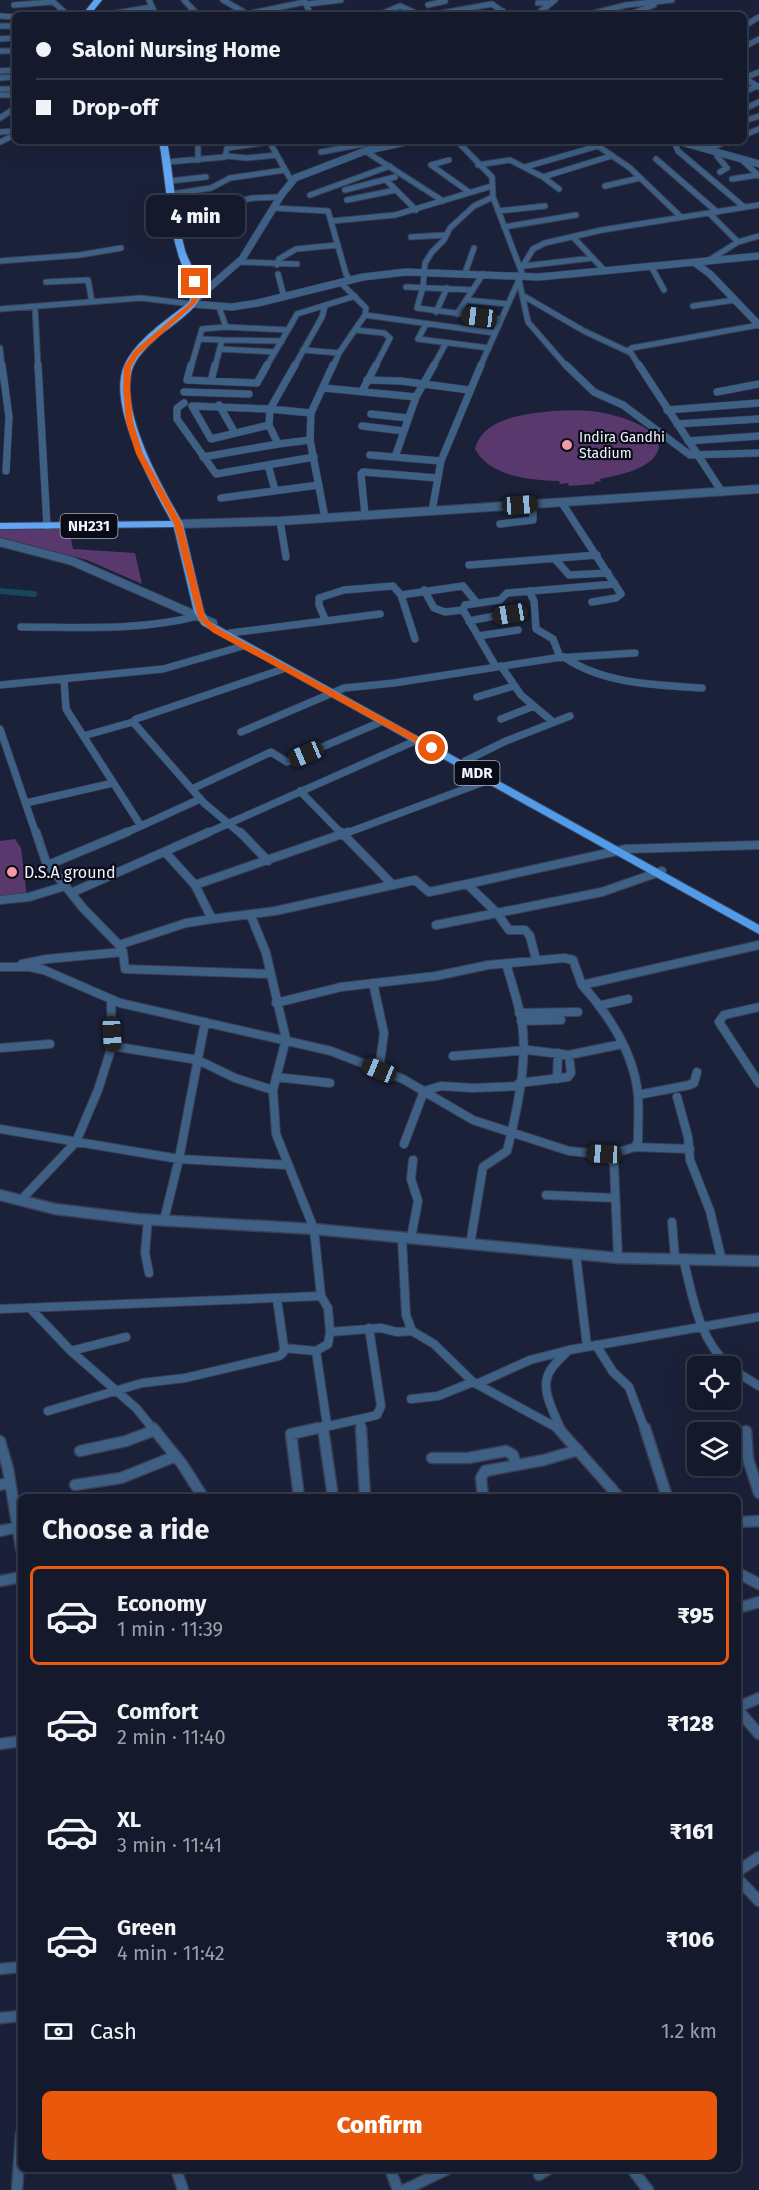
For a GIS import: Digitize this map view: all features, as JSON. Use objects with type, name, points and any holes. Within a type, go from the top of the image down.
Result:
[{"type":"highway","points":[[163,144],[185,261],[196,285],[193,302],[137,352],[128,367],[127,389],[130,422],[140,454],[178,524]]},
{"type":"highway","name":"NH231","points":[[0,526],[178,524]]},
{"type":"main road","points":[[178,524],[200,615]]},
{"type":"main road","name":"MDR","points":[[200,615],[335,691],[465,760],[759,930]]},
{"type":"main road","name":"MDR","points":[[200,615],[215,630],[243,646],[335,691],[417,740],[621,850]]},
{"type":"main road","name":"MDR","points":[[659,872],[759,922]]},
{"type":"street","points":[[149,0],[154,12]]},
{"type":"street","points":[[184,0],[195,12]]},
{"type":"street","points":[[223,0],[244,12]]},
{"type":"street","points":[[260,12],[306,2],[340,0]]},
{"type":"street","points":[[601,12],[620,6],[672,0]]},
{"type":"street","points":[[14,4],[52,1],[65,12]]},
{"type":"street","points":[[538,3],[553,1]]},
{"type":"street","points":[[540,12],[553,1]]},
{"type":"street","points":[[428,5],[446,2]]},
{"type":"street","points":[[637,12],[654,6],[655,2]]},
{"type":"street","points":[[448,12],[492,4],[504,12]]},
{"type":"street","points":[[387,12],[400,6],[413,12]]},
{"type":"street","points":[[125,12],[152,8]]},
{"type":"street","points":[[750,82],[759,79]]},
{"type":"street","points":[[747,80],[758,87]]},
{"type":"street","points":[[228,156],[227,148],[252,144]]},
{"type":"street","points":[[272,144],[292,182]]},
{"type":"street","points":[[321,152],[385,144]]},
{"type":"street","points":[[460,144],[492,177],[493,197],[522,267]]},
{"type":"street","points":[[677,144],[678,151],[744,207]]},
{"type":"street","points":[[693,144],[759,164]]},
{"type":"street","points":[[707,149],[721,144]]},
{"type":"street","points":[[369,146],[390,166],[443,201]]},
{"type":"street","points":[[193,302],[239,262],[280,197],[295,178],[369,146]]},
{"type":"street","points":[[525,167],[598,146],[630,168],[681,218]]},
{"type":"street","points":[[198,147],[198,160]]},
{"type":"street","points":[[717,152],[717,156],[728,168],[720,172]]},
{"type":"street","points":[[166,162],[228,156],[247,158],[277,155]]},
{"type":"street","points":[[543,177],[611,156]]},
{"type":"street","points":[[656,159],[717,212]]},
{"type":"street","points":[[741,159],[758,175]]},
{"type":"street","points":[[449,160],[431,165],[469,192]]},
{"type":"street","points":[[478,165],[508,160],[543,177],[559,189]]},
{"type":"street","points":[[310,195],[390,166]]},
{"type":"street","points":[[173,199],[211,188],[224,180],[285,170]]},
{"type":"street","points":[[732,179],[758,175]]},
{"type":"street","points":[[170,181],[206,177]]},
{"type":"street","points":[[345,190],[395,177]]},
{"type":"street","points":[[605,186],[640,178]]},
{"type":"street","points":[[386,180],[416,210]]},
{"type":"street","points":[[332,221],[386,217],[492,186]]},
{"type":"street","points":[[347,200],[396,190]]},
{"type":"street","points":[[173,199],[219,205],[253,198],[280,197]]},
{"type":"street","points":[[493,197],[474,207],[450,228],[424,263],[423,287],[417,309],[501,320]]},
{"type":"street","points":[[432,511],[441,461],[520,279],[522,267],[533,248],[573,237],[759,205]]},
{"type":"street","points":[[498,211],[545,206]]},
{"type":"street","points":[[273,208],[299,212],[327,210],[346,274],[350,280]]},
{"type":"street","points":[[709,213],[738,242]]},
{"type":"street","points":[[504,227],[576,215]]},
{"type":"street","points":[[411,237],[446,236]]},
{"type":"street","points":[[707,265],[738,242],[759,236]]},
{"type":"street","points":[[573,237],[605,271]]},
{"type":"street","points":[[277,265],[279,259],[288,252],[338,245]]},
{"type":"street","points":[[0,261],[80,255],[121,248]]},
{"type":"street","points":[[465,273],[474,248]]},
{"type":"street","points":[[0,309],[141,298],[193,302],[219,307],[258,303],[350,280],[406,272],[483,274],[520,279],[694,262],[707,265],[759,256]]},
{"type":"street","points":[[522,267],[593,258]]},
{"type":"street","points":[[239,262],[297,264]]},
{"type":"street","points":[[707,265],[759,325]]},
{"type":"street","points":[[651,266],[664,290]]},
{"type":"street","points":[[279,274],[284,297]]},
{"type":"street","points":[[457,314],[483,274]]},
{"type":"street","points":[[520,279],[523,307],[528,322],[594,392],[623,405],[681,449],[698,456],[759,453]]},
{"type":"street","points":[[46,282],[88,280],[92,302]]},
{"type":"street","points":[[325,518],[310,440],[311,413],[339,353],[365,315],[366,308],[341,283]]},
{"type":"street","points":[[406,287],[473,290]]},
{"type":"street","points":[[436,312],[447,288]]},
{"type":"street","points":[[522,295],[539,302],[556,315],[599,339],[629,352],[646,374],[667,410],[722,492]]},
{"type":"street","points":[[245,406],[249,394],[301,312],[355,296]]},
{"type":"street","points":[[466,300],[508,304]]},
{"type":"street","points":[[693,306],[735,300]]},
{"type":"street","points":[[278,444],[269,426],[270,408],[326,306]]},
{"type":"street","points":[[35,307],[47,526]]},
{"type":"street","points":[[219,307],[226,327]]},
{"type":"street","points":[[365,315],[495,333]]},
{"type":"street","points":[[426,324],[418,339],[489,348]]},
{"type":"street","points":[[629,352],[632,348],[759,325]]},
{"type":"street","points":[[184,403],[184,392],[202,329],[226,327],[288,330]]},
{"type":"street","points":[[355,330],[389,336],[362,391]]},
{"type":"street","points":[[200,339],[282,341]]},
{"type":"street","points":[[212,381],[222,340]]},
{"type":"street","points":[[395,457],[416,397],[446,343]]},
{"type":"street","points":[[0,348],[9,417],[6,471]]},
{"type":"street","points":[[220,350],[275,352]]},
{"type":"street","points":[[303,350],[339,353]]},
{"type":"street","points":[[187,380],[257,383]]},
{"type":"street","points":[[368,380],[470,390]]},
{"type":"street","points":[[717,392],[759,384]]},
{"type":"street","points":[[324,388],[362,391],[381,396],[416,397]]},
{"type":"street","points":[[184,392],[249,394]]},
{"type":"street","points":[[311,413],[184,403],[177,408],[176,416],[216,474],[314,457]]},
{"type":"street","points":[[667,410],[759,403]]},
{"type":"street","points":[[192,405],[211,439]]},
{"type":"street","points":[[219,405],[235,433]]},
{"type":"street","points":[[371,414],[408,418]]},
{"type":"street","points":[[677,424],[759,418]]},
{"type":"street","points":[[193,443],[269,426]]},
{"type":"street","points":[[362,426],[404,431]]},
{"type":"street","points":[[688,441],[759,436]]},
{"type":"street","points":[[203,457],[310,440]]},
{"type":"street","points":[[370,454],[441,461]]},
{"type":"street","points":[[268,465],[274,490]]},
{"type":"street","points":[[365,515],[361,474],[363,472],[438,478]]},
{"type":"street","points":[[221,498],[319,485]]},
{"type":"street","points":[[178,524],[280,521],[759,489]]},
{"type":"street","points":[[562,502],[621,594],[619,597],[592,602]]},
{"type":"street","points":[[500,524],[533,520],[532,504]]},
{"type":"street","points":[[508,506],[513,523]]},
{"type":"street","points":[[280,521],[286,557]]},
{"type":"street","points":[[0,542],[72,561],[200,615]]},
{"type":"street","points":[[469,565],[597,555]]},
{"type":"street","points":[[555,559],[568,575],[608,573]]},
{"type":"street","points":[[463,610],[465,605],[500,600],[507,593],[615,584]]},
{"type":"street","points":[[401,594],[463,586],[477,603]]},
{"type":"street","points":[[325,620],[318,599],[326,594],[361,587],[396,587],[401,594],[415,639]]},
{"type":"street","points":[[424,590],[434,608],[445,612],[463,610]]},
{"type":"street","points":[[529,591],[534,601],[536,629],[553,639],[562,657],[571,663],[584,670],[649,684],[702,688]]},
{"type":"street","points":[[463,610],[498,667],[514,686],[553,722]]},
{"type":"street","points":[[230,633],[380,614]]},
{"type":"street","points":[[469,621],[510,614]]},
{"type":"street","points":[[21,627],[142,626],[175,623],[200,615]]},
{"type":"street","points":[[478,636],[518,630]]},
{"type":"street","points":[[0,684],[163,669],[243,646]]},
{"type":"street","points":[[241,732],[335,691],[562,657],[635,653]]},
{"type":"street","points":[[83,736],[134,722],[136,719],[286,668]]},
{"type":"street","points":[[64,679],[66,709],[141,826]]},
{"type":"street","points":[[477,697],[514,686]]},
{"type":"street","points":[[501,720],[534,706]]},
{"type":"street","points":[[465,760],[570,716]]},
{"type":"street","points":[[192,789],[271,752],[287,762],[383,721]]},
{"type":"street","points":[[134,722],[200,799],[231,823],[268,861]]},
{"type":"street","points":[[0,729],[48,865],[121,949],[125,969],[270,974]]},
{"type":"street","points":[[71,893],[417,740]]},
{"type":"street","points":[[195,885],[344,834],[489,780]]},
{"type":"street","points":[[26,803],[113,783]]},
{"type":"street","points":[[300,791],[392,884]]},
{"type":"street","points":[[48,865],[200,799]]},
{"type":"street","points":[[11,967],[47,959],[121,949],[186,923],[251,916],[415,880],[429,892],[621,850],[759,845]]},
{"type":"street","points":[[165,852],[195,885],[213,920]]},
{"type":"street","points":[[436,925],[603,892],[640,881],[659,872]]},
{"type":"street","points":[[467,884],[497,913],[509,930],[525,930],[530,936],[536,960]]},
{"type":"street","points":[[0,900],[29,897],[65,886]]},
{"type":"street","points":[[251,916],[266,953],[286,1039],[273,1090],[276,1134],[314,1229],[321,1296],[328,1308],[330,1332],[328,1344],[316,1351],[284,1348]]},
{"type":"street","points":[[582,985],[759,945]]},
{"type":"street","points":[[276,1003],[341,987],[436,976],[506,963],[564,958],[573,960],[582,985],[602,1005],[632,1063],[638,1095],[639,1141],[635,1147]]},
{"type":"street","points":[[470,1245],[483,1167],[507,1151],[518,1109],[522,1050],[520,1017],[506,963]]},
{"type":"street","points":[[0,967],[30,967],[44,970],[111,1000],[331,1051],[424,1091],[459,1114],[569,1151],[609,1155],[635,1147],[690,1149]]},
{"type":"street","points":[[373,983],[384,1033],[379,1070]]},
{"type":"street","points":[[602,1005],[628,999]]},
{"type":"street","points":[[21,1200],[76,1142],[99,1090],[112,1046],[111,1000]]},
{"type":"street","points":[[758,1079],[719,1022],[724,1015],[759,1007]]},
{"type":"street","points":[[520,1017],[578,1012]]},
{"type":"street","points":[[520,1017],[561,1020]]},
{"type":"street","points":[[164,1220],[179,1159],[205,1022]]},
{"type":"street","points":[[0,1048],[50,1044]]},
{"type":"street","points":[[453,1056],[522,1050],[569,1055],[622,1044]]},
{"type":"street","points":[[112,1046],[198,1060],[235,1078],[273,1090]]},
{"type":"street","points":[[558,1053],[558,1079]]},
{"type":"street","points":[[424,1091],[441,1086],[473,1088],[519,1085],[571,1076],[569,1055]]},
{"type":"street","points":[[638,1095],[689,1085],[694,1083],[697,1072]]},
{"type":"street","points":[[276,1077],[330,1083]]},
{"type":"street","points":[[404,1144],[424,1091]]},
{"type":"street","points":[[677,1097],[690,1149],[690,1160],[710,1211],[722,1260]]},
{"type":"street","points":[[0,1129],[179,1159],[288,1165]]},
{"type":"street","points":[[609,1155],[614,1164],[618,1258]]},
{"type":"street","points":[[412,1331],[406,1315],[407,1239],[418,1200],[411,1179],[413,1160]]},
{"type":"street","points":[[0,1195],[78,1212],[148,1219],[314,1229],[618,1258],[759,1261]]},
{"type":"street","points":[[546,1195],[615,1198]]},
{"type":"street","points":[[148,1219],[145,1253],[149,1273]]},
{"type":"street","points":[[672,1222],[679,1258],[701,1326],[711,1350],[718,1356]]},
{"type":"street","points":[[576,1255],[592,1345],[634,1396],[666,1494]]},
{"type":"street","points":[[0,1309],[321,1296]]},
{"type":"street","points":[[48,1411],[142,1383],[185,1378],[279,1356],[283,1353],[284,1348],[277,1299]]},
{"type":"street","points":[[30,1308],[71,1351],[136,1408],[176,1456],[201,1494]]},
{"type":"street","points":[[411,1399],[438,1396],[530,1360],[569,1350],[759,1317]]},
{"type":"street","points":[[330,1332],[369,1328],[412,1331],[434,1344],[475,1383],[561,1430],[616,1494]]},
{"type":"street","points":[[299,1494],[290,1438],[296,1431],[377,1415],[381,1406],[369,1328]]},
{"type":"street","points":[[71,1351],[126,1337]]},
{"type":"street","points":[[561,1430],[549,1395],[546,1378],[569,1350]]},
{"type":"street","points":[[316,1351],[333,1494]]},
{"type":"street","points":[[741,1374],[759,1386]]},
{"type":"street","points":[[360,1419],[365,1494]]},
{"type":"street","points":[[80,1451],[126,1441],[155,1430]]},
{"type":"street","points":[[746,1431],[748,1459],[759,1493]]},
{"type":"street","points":[[0,1441],[5,1483],[18,1527],[0,1531]]},
{"type":"street","points":[[432,1458],[468,1458],[506,1450],[513,1455],[516,1465]]},
{"type":"street","points":[[483,1494],[482,1474],[492,1469],[544,1460],[578,1450]]},
{"type":"street","points":[[75,1485],[121,1478],[176,1456]]},
{"type":"street","points":[[741,1522],[759,1521]]},
{"type":"street","points":[[741,1575],[759,1584]]},
{"type":"street","points":[[0,1581],[18,1578]]},
{"type":"street","points":[[741,1607],[759,1602]]},
{"type":"street","points":[[741,1707],[759,1698]]},
{"type":"street","points":[[741,1713],[759,1734]]},
{"type":"street","points":[[0,1744],[18,1741]]},
{"type":"street","points":[[741,1869],[759,1857]]},
{"type":"street","points":[[741,1883],[759,1901]]},
{"type":"street","points":[[0,1969],[18,1967]]},
{"type":"street","points":[[0,2018],[18,2016]]},
{"type":"street","points":[[17,2190],[18,2172]]},
{"type":"street","points":[[177,2172],[183,2190]]},
{"type":"street","points":[[391,2172],[398,2190]]},
{"type":"street","points":[[404,2190],[442,2172]]},
{"type":"street","points":[[634,2172],[648,2190]]},
{"type":"shaded area","name":"Indira Gandhi Stadium","points":[[553,411],[594,411],[625,419],[652,433],[658,440],[659,448],[650,461],[637,469],[600,479],[601,481],[594,482],[595,484],[569,486],[568,483],[560,484],[559,481],[524,478],[501,471],[490,466],[475,449],[480,438],[496,424],[519,416]]},
{"type":"shaded area","points":[[0,529],[69,529],[73,549],[135,553],[142,584],[87,560],[0,537]]},
{"type":"shaded area","name":"D.S.A ground","points":[[15,839],[21,848],[27,896],[0,899],[0,841]]},
{"type":"waterway","points":[[0,591],[34,594]]},
{"type":"place","name":"Indira Gandhi Stadium","points":[[567,445]]},
{"type":"place","name":"D.S.A ground","points":[[12,872]]},
{"type":"route","points":[[195,282],[197,295],[193,303],[137,352],[128,367],[127,389],[130,422],[140,454],[178,524],[194,596],[202,618],[215,630],[432,748]]}]
